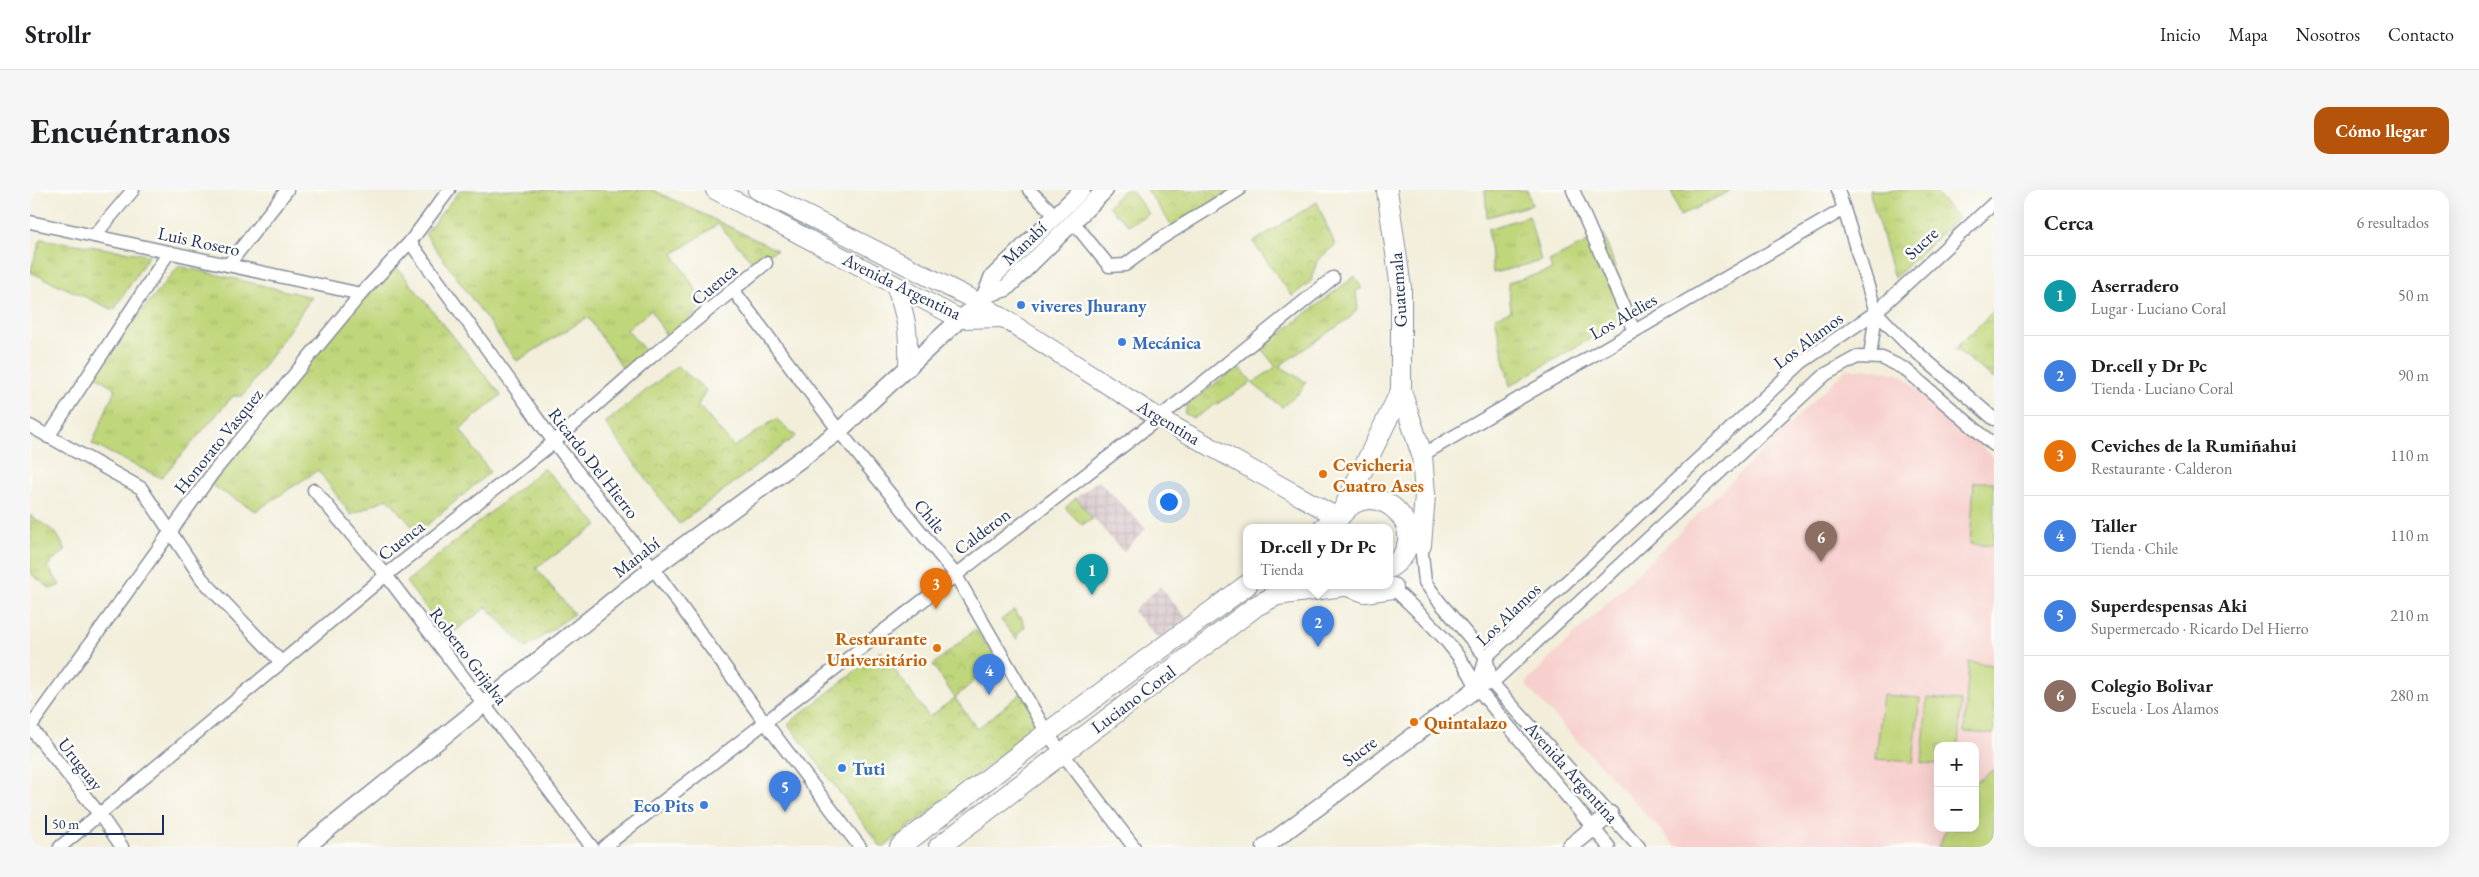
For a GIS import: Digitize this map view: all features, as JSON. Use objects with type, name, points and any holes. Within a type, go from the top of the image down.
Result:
[{"type":"main road","name":"Avenida Argentina","points":[[714,190],[960,319],[1005,318]]},
{"type":"main road","name":"Avenida Argentina","points":[[757,190],[984,299],[1005,318]]},
{"type":"main road","name":"Guatemala","points":[[1387,190],[1401,288],[1401,391],[1422,455],[1425,495],[1421,545]]},
{"type":"main road","points":[[894,285],[907,316],[909,334],[908,367]]},
{"type":"main road","name":"Argentina","points":[[1005,318],[1159,418],[1330,524]]},
{"type":"main road","name":"Guatemala","points":[[1333,524],[1401,391]]},
{"type":"main road","points":[[1333,524],[1350,506],[1366,500],[1382,501],[1396,509],[1406,523],[1408,540],[1402,557],[1393,565]]},
{"type":"main road","name":"Luciano Coral","points":[[900,847],[1047,733],[1243,588]]},
{"type":"main road","name":"Luciano Coral","points":[[939,847],[1256,606],[1277,596],[1322,589]]},
{"type":"main road","points":[[1356,589],[1365,592],[1385,589]]},
{"type":"street","points":[[94,236],[133,190]]},
{"type":"street","points":[[228,265],[287,190]]},
{"type":"street","name":"Honorato Vasquez","points":[[30,727],[212,474],[361,294],[410,242],[449,190]]},
{"type":"street","points":[[1029,190],[1056,216]]},
{"type":"street","name":"Manabí","points":[[984,299],[992,278],[1082,190]]},
{"type":"street","name":"Manabí","points":[[306,847],[654,568],[839,431],[960,319],[984,299],[1006,288],[1074,223],[1105,190]]},
{"type":"street","points":[[1074,223],[1109,266],[1125,265],[1160,239],[1239,190]]},
{"type":"street","points":[[1572,190],[1634,330]]},
{"type":"street","points":[[1838,190],[1876,312],[1870,357]]},
{"type":"street","name":"Sucre","points":[[1876,312],[1994,203]]},
{"type":"street","name":"Los Alelies","points":[[1422,455],[1844,209]]},
{"type":"street","name":"Luis Rosero","points":[[30,222],[361,294]]},
{"type":"street","name":"Ricardo Del Hierro","points":[[410,242],[554,442],[654,568],[764,721],[860,847]]},
{"type":"street","points":[[48,436],[169,252]]},
{"type":"street","name":"Cuenca","points":[[60,847],[386,575],[554,442],[651,357],[766,263]]},
{"type":"street","name":"Calderon","points":[[604,847],[764,721],[1159,418],[1333,278]]},
{"type":"street","name":"Chile","points":[[734,291],[839,431],[955,574],[1047,733],[1134,847]]},
{"type":"street","points":[[1876,312],[1904,342],[1994,419]]},
{"type":"street","name":"Los Alamos","points":[[1484,685],[1486,657],[1802,362],[1876,312]]},
{"type":"street","points":[[1484,685],[1826,374],[1857,356],[1882,358],[1904,369],[1994,445]]},
{"type":"street","points":[[30,426],[141,488],[202,579],[281,662]]},
{"type":"street","name":"Roberto Grijalva","points":[[314,490],[386,575],[592,847]]},
{"type":"street","points":[[1421,545],[1425,582],[1486,657]]},
{"type":"street","name":"Avenida Argentina","points":[[1393,589],[1433,626],[1467,664],[1592,829],[1609,847]]},
{"type":"street","name":"Sucre","points":[[1265,847],[1484,685]]},
{"type":"street","name":"Avenida Argentina","points":[[1484,685],[1640,847]]},
{"type":"street","name":"Uruguay","points":[[30,727],[100,815],[122,847]]},
{"type":"street","points":[[1570,847],[1610,814]]},
{"type":"shaded area","points":[[1846,369],[1876,369],[1902,375],[1994,458],[1994,847],[1676,847],[1527,687],[1526,682]]},
{"type":"shaded area","points":[[1098,480],[1146,529],[1123,552],[1076,498]]},
{"type":"shaded area","points":[[1160,586],[1186,618],[1158,639],[1133,611]]},
{"type":"green space","points":[[460,190],[653,190],[777,250],[752,261],[718,224],[673,254],[704,302],[670,342],[651,310],[627,330],[651,357],[623,369],[588,317],[517,361],[425,234]]},
{"type":"green space","points":[[1124,190],[1131,190],[1149,214],[1128,225],[1108,206]]},
{"type":"green space","points":[[1147,190],[1232,190],[1173,227]]},
{"type":"green space","points":[[1485,190],[1527,190],[1532,205],[1487,217]]},
{"type":"green space","points":[[1671,190],[1732,190],[1680,216]]},
{"type":"green space","points":[[1869,190],[1933,190],[1958,218],[1894,278]]},
{"type":"green space","points":[[1317,202],[1335,245],[1317,261],[1311,281],[1292,296],[1253,242]]},
{"type":"green space","points":[[1529,216],[1541,261],[1493,273],[1488,229]]},
{"type":"green space","points":[[1604,234],[1617,273],[1634,312],[1510,386],[1495,317],[1511,311],[1508,283],[1552,270],[1549,261]]},
{"type":"green space","points":[[41,239],[149,255],[114,310],[30,272]]},
{"type":"green space","points":[[392,261],[501,395],[460,429],[490,472],[418,533],[388,498],[351,515],[318,470],[256,511],[211,485]]},
{"type":"green space","points":[[179,266],[312,297],[243,396],[233,396],[161,478],[92,444],[115,389],[91,372]]},
{"type":"green space","points":[[1355,276],[1362,289],[1356,290],[1358,308],[1351,317],[1279,366],[1306,382],[1300,392],[1282,407],[1252,383],[1276,367],[1261,348]]},
{"type":"green space","points":[[1994,310],[1994,379],[1955,349]]},
{"type":"green space","points":[[677,366],[706,390],[698,405],[734,447],[776,419],[796,436],[679,524],[605,423]]},
{"type":"green space","points":[[1239,366],[1252,382],[1194,418],[1185,414],[1187,404]]},
{"type":"green space","points":[[544,468],[598,525],[536,568],[574,614],[526,648],[487,607],[448,636],[406,582]]},
{"type":"green space","points":[[1974,482],[1994,482],[1994,546],[1970,544]]},
{"type":"green space","points":[[1076,498],[1093,519],[1082,525],[1065,508]]},
{"type":"green space","points":[[30,515],[56,533],[66,550],[47,566],[60,585],[51,589],[30,573]]},
{"type":"green space","points":[[1014,610],[1018,618],[1021,617],[1025,627],[1017,634],[1019,637],[1016,639],[1001,620]]},
{"type":"green space","points":[[975,629],[998,659],[955,698],[933,665]]},
{"type":"green space","points":[[881,651],[929,717],[955,698],[977,729],[1023,692],[1045,721],[884,847],[881,847],[788,724]]},
{"type":"green space","points":[[1969,662],[1994,665],[1994,734],[1964,732]]},
{"type":"green space","points":[[1883,695],[1920,698],[1913,762],[1876,759]]},
{"type":"green space","points":[[1927,698],[1961,701],[1958,742],[1934,742],[1934,764],[1922,763]]},
{"type":"green space","points":[[1994,770],[1994,847],[1938,847],[1945,832],[1979,832],[1979,779]]},
{"type":"place","name":"viveres Jhurany","points":[[1021,305]]},
{"type":"place","name":"Mecánica","points":[[1122,342]]},
{"type":"place","name":"Cevicheria Cuatro Ases","points":[[1323,474]]},
{"type":"place","name":"Colegio Bolivar","points":[[1821,562]]},
{"type":"place","name":"Aserradero","points":[[1092,595]]},
{"type":"place","name":"Ceviches de la Rumiñahui","points":[[936,609]]},
{"type":"place","name":"Dr.cell y Dr Pc","points":[[1318,647]]},
{"type":"place","name":"Restaurante Universitário","points":[[937,648]]},
{"type":"place","name":"Taller","points":[[989,695]]},
{"type":"place","name":"Quintalazo","points":[[1414,722]]},
{"type":"place","name":"Tuti","points":[[842,768]]},
{"type":"place","name":"Eco Pits","points":[[704,805]]},
{"type":"place","name":"Superdespensas Aki","points":[[785,812]]}]
